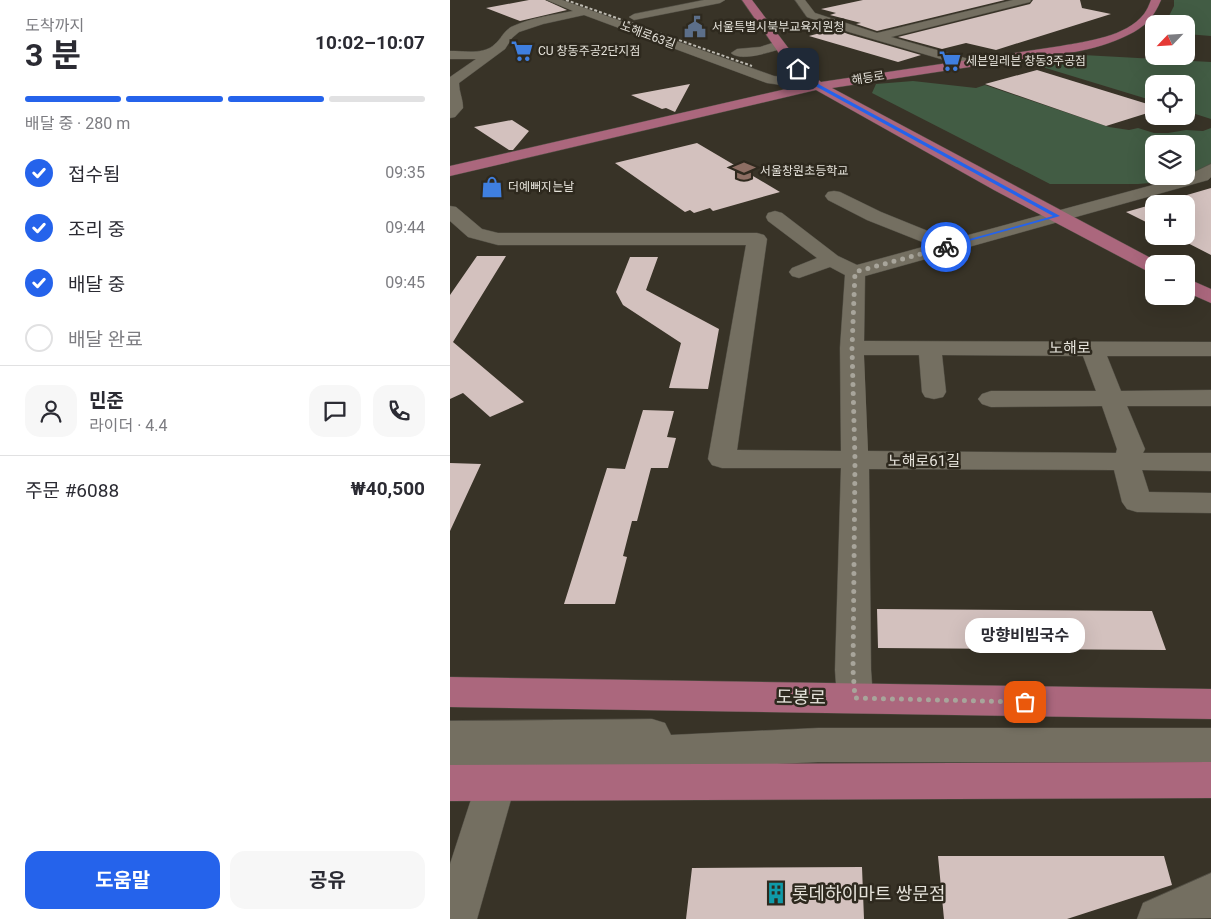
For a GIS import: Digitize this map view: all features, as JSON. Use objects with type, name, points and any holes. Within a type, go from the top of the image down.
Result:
[{"type":"main road","points":[[748,0],[798,69],[818,86],[1145,262]]},
{"type":"main road","name":"해등로","points":[[450,171],[818,86],[1061,50],[1122,34],[1146,19],[1156,0]]},
{"type":"main road","points":[[1195,289],[1211,297]]},
{"type":"main road","name":"도봉로","points":[[450,692],[1110,704],[1211,704]]},
{"type":"main road","points":[[450,783],[1211,780]]},
{"type":"street","name":"노해로63길","points":[[552,0],[626,14],[662,26]]},
{"type":"street","points":[[626,14],[698,1],[720,0]]},
{"type":"street","points":[[800,0],[811,15],[853,30],[968,63]]},
{"type":"street","points":[[879,36],[1026,0]]},
{"type":"street","name":"노해로63길","points":[[583,6],[772,80],[818,86]]},
{"type":"street","points":[[450,114],[456,108],[456,102],[452,93],[452,82],[490,56],[501,46],[510,33],[583,6]]},
{"type":"street","points":[[744,70],[756,69],[762,65],[755,60],[732,51],[761,51],[779,45]]},
{"type":"street","points":[[450,55],[490,56]]},
{"type":"street","points":[[775,217],[831,260],[855,272],[1202,176],[1211,169]]},
{"type":"street","points":[[834,196],[874,216],[949,246]]},
{"type":"street","name":"노해로61길","points":[[450,211],[475,234],[498,239],[757,239],[722,459],[1211,462]]},
{"type":"street","points":[[799,272],[831,260]]},
{"type":"street","points":[[855,272],[852,348],[855,460],[853,670],[855,698]]},
{"type":"street","name":"노해로","points":[[852,348],[1211,349]]},
{"type":"street","points":[[930,348],[934,392]]},
{"type":"street","points":[[1092,348],[1131,449],[1126,461],[1137,502],[1211,503]]},
{"type":"street","points":[[991,399],[1211,398]]},
{"type":"street","points":[[450,737],[847,732],[1211,732]]},
{"type":"street","points":[[450,758],[549,758],[818,746],[1211,745]]},
{"type":"street","points":[[455,919],[496,782]]},
{"type":"street","points":[[1159,919],[1211,895]]},
{"type":"green space","points":[[1174,0],[1211,0],[1211,36],[1195,35],[1195,15],[1170,15],[1174,6]]},
{"type":"green space","points":[[1083,55],[1145,58],[1145,65],[1195,65],[1195,61],[1211,62],[1211,119],[1195,114],[1195,75],[1145,75],[1145,98],[1026,62]]},
{"type":"green space","points":[[913,81],[976,88],[985,85],[1109,127],[1129,130],[1138,128],[1154,133],[1186,130],[1203,131],[1211,128],[1211,178],[1195,179],[1195,135],[1145,135],[1145,183],[1050,184],[872,93],[876,84]]},
{"type":"building","points":[[529,0],[545,0],[567,10],[520,21],[486,8]]},
{"type":"building","points":[[863,0],[1005,0],[877,31],[856,24],[861,23],[830,15],[836,13],[821,9]]},
{"type":"building","points":[[1033,0],[1080,0],[1082,8],[1111,14],[996,50],[966,43],[942,49],[898,37],[1030,4]]},
{"type":"building","points":[[835,29],[921,55],[898,62],[809,36]]},
{"type":"building","points":[[1037,70],[1145,103],[1145,114],[1106,126],[985,84]]},
{"type":"building","points":[[690,84],[675,112],[666,108],[662,109],[631,95]]},
{"type":"building","points":[[512,120],[529,131],[513,150],[509,150],[474,127]]},
{"type":"building","points":[[697,143],[780,192],[713,211],[710,208],[694,213],[690,210],[685,212],[615,163]]},
{"type":"building","points":[[1211,188],[1211,255],[1192,245],[1195,245],[1195,195],[1187,195]]},
{"type":"building","points":[[1145,207],[1145,222],[1126,212]]},
{"type":"building","points":[[477,256],[506,256],[453,342],[524,402],[490,417],[463,393],[450,399],[450,295]]},
{"type":"building","points":[[630,257],[658,257],[646,290],[719,329],[708,389],[669,388],[681,343],[623,305],[616,292]]},
{"type":"building","points":[[643,410],[674,411],[667,437],[676,438],[668,468],[651,468],[637,521],[632,521],[623,556],[627,557],[615,604],[564,604],[607,468],[625,469]]},
{"type":"building","points":[[450,463],[481,464],[450,531]]},
{"type":"building","points":[[877,609],[1152,611],[1166,650],[878,648]]},
{"type":"building","points":[[938,856],[1164,856],[1172,885],[1067,919],[944,919]]},
{"type":"building","name":"롯데하이마트 쌍문점","points":[[862,867],[864,919],[686,919],[692,868]]},
{"type":"railway","points":[[566,0],[752,66]]},
{"type":"way so far","points":[[946,247],[855,272],[852,348],[855,460],[853,670],[855,698],[1025,702]]},
{"type":"place","name":"서울특별시북부교육지원청","points":[[695,27]]},
{"type":"place","name":"CU 창동주공2단지점","points":[[522,51]]},
{"type":"place","name":"세븐일레븐 창동3주공점","points":[[950,61]]},
{"type":"place","name":"서울창원초등학교","points":[[744,171]]},
{"type":"place","name":"더예뻐지는날","points":[[492,187]]},
{"type":"place","name":"망향비빔국수","points":[[1025,702]]},
{"type":"place","name":"롯데하이마트 쌍문점","points":[[776,893]]},
{"type":"route","points":[[798,69],[818,86],[1058,216],[946,247]]}]
